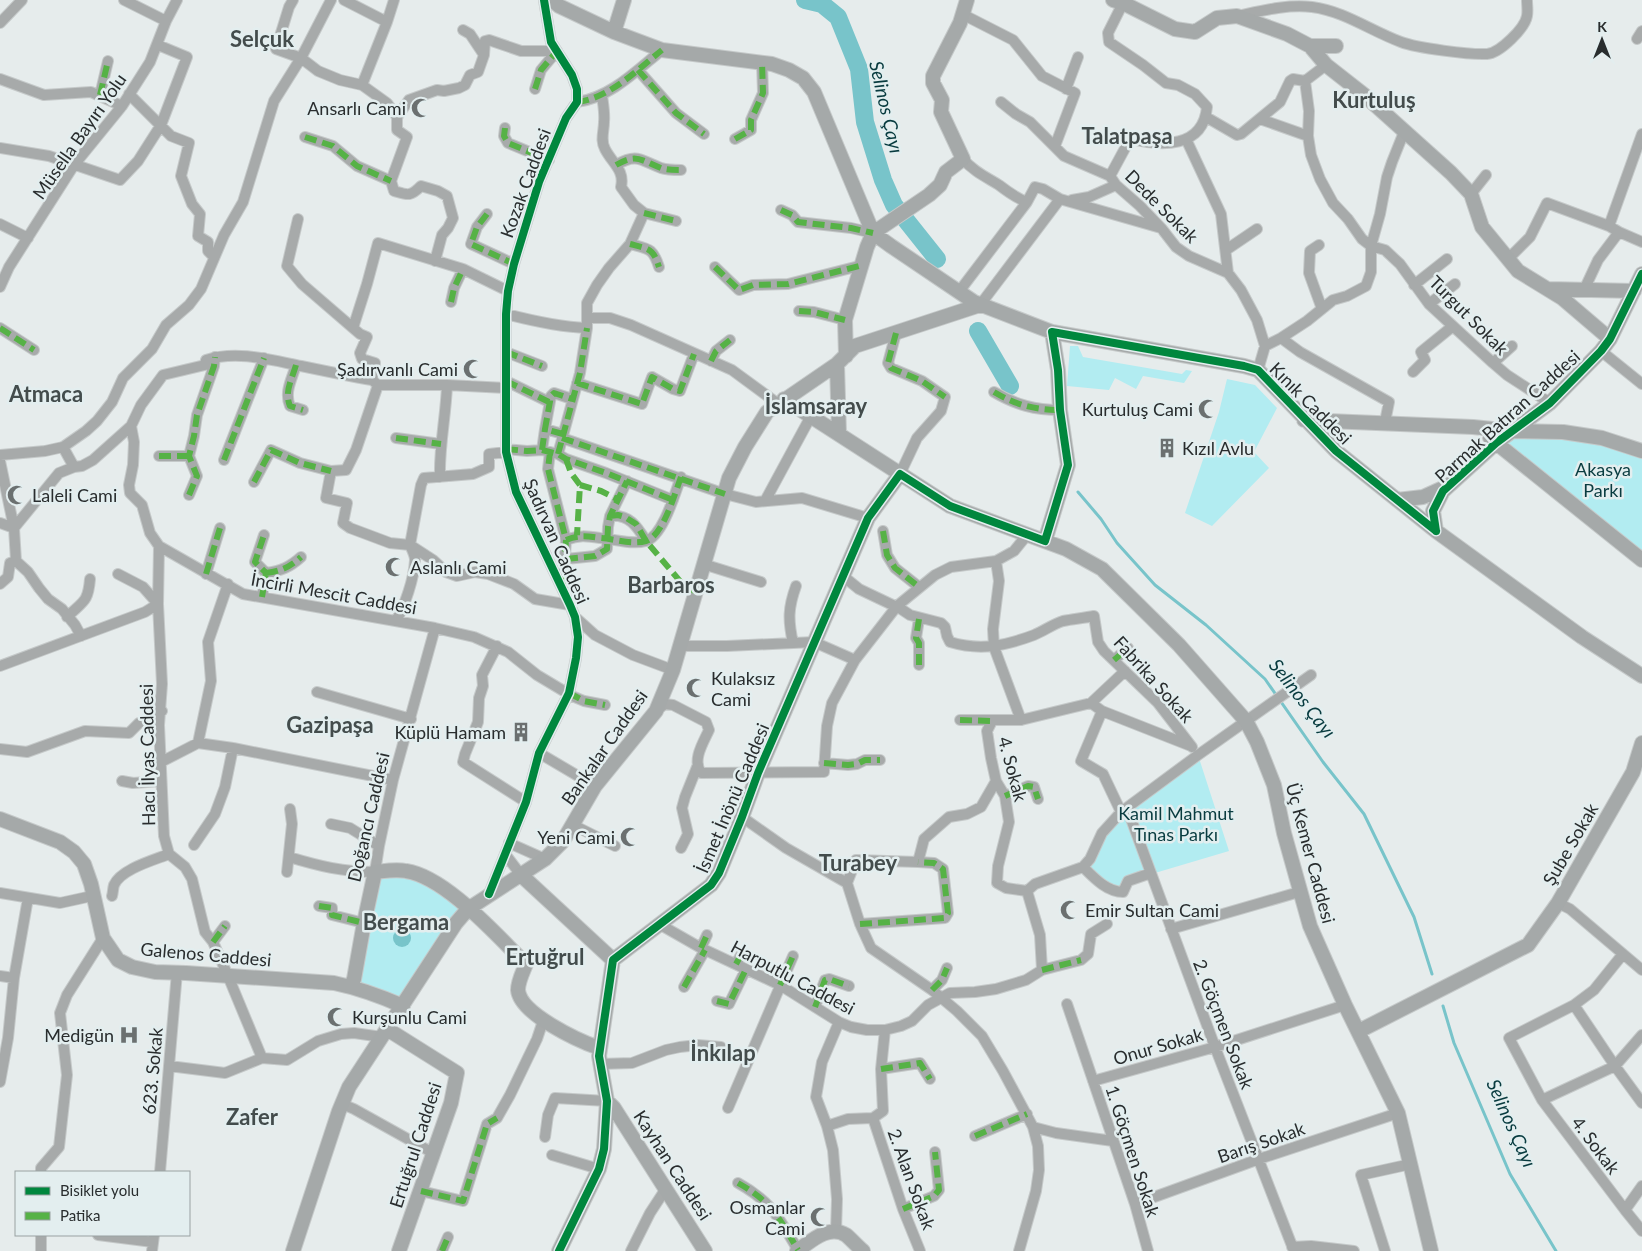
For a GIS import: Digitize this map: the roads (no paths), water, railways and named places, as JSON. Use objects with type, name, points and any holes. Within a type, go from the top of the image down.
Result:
[{"type":"main road","points":[[552,0],[559,6],[616,26],[662,50],[762,62],[789,70],[803,78],[814,92],[878,230]]},
{"type":"main road","points":[[616,26],[624,0]]},
{"type":"main road","points":[[839,434],[845,320],[867,247],[878,230],[925,198],[940,185],[946,172],[963,159],[941,112],[942,100],[933,83],[933,76],[960,23],[967,0]]},
{"type":"main road","points":[[1118,1],[1175,29],[1196,32],[1217,18],[1237,16],[1287,34],[1310,46],[1326,66],[1362,94],[1451,173],[1471,194],[1482,227],[1518,271],[1562,298],[1610,339]]},
{"type":"main road","points":[[1310,46],[1336,46]]},
{"type":"main road","name":"Kınık Caddesi","points":[[878,230],[958,292],[980,305],[1052,332],[1258,370],[1304,420],[1336,451],[1397,500],[1436,531],[1582,637],[1642,676]]},
{"type":"main road","name":"Parmak Batıran Caddesi","points":[[1436,531],[1433,511],[1439,498],[1450,484],[1496,443],[1550,403],[1600,351],[1610,339],[1642,276]]},
{"type":"main road","points":[[1548,289],[1634,291]]},
{"type":"main road","points":[[780,401],[842,360],[855,346],[980,305]]},
{"type":"main road","points":[[1045,541],[1068,465],[1052,332]]},
{"type":"main road","name":"Üç Kemer Caddesi","points":[[780,401],[811,416],[950,506],[1066,549],[1102,569],[1251,718],[1257,742],[1274,784],[1284,833],[1310,926],[1345,1005],[1398,1113],[1431,1251]]},
{"type":"main road","name":"Bankalar Caddesi","points":[[293,1251],[349,1087],[456,923],[468,909],[545,859],[563,841],[595,786],[656,711],[673,670],[729,478],[745,447],[767,412],[780,401]]},
{"type":"main road","points":[[1304,420],[1473,426],[1512,431],[1573,433],[1602,438],[1642,451]]},
{"type":"main road","points":[[1473,426],[1642,560]]},
{"type":"main road","name":"İsmet İnönü Caddesi","points":[[612,960],[711,885],[719,873],[758,773],[868,518],[900,474]]},
{"type":"main road","name":"Parmak Batıran Caddesi","points":[[1397,500],[1423,497],[1450,484]]},
{"type":"main road","name":"Şube Sokak","points":[[1359,1032],[1528,945],[1558,903],[1633,772],[1642,743]]},
{"type":"main road","name":"Galenos Caddesi","points":[[0,819],[60,842],[74,852],[84,864],[91,884],[103,938],[118,960],[132,967],[154,972],[334,983],[351,986],[378,995],[399,1011]]},
{"type":"main road","points":[[375,872],[404,870],[415,873],[446,889],[526,964],[519,982],[518,992],[522,1000],[544,1021],[599,1048]]},
{"type":"main road","name":"Doğancı Caddesi","points":[[351,986],[375,872]]},
{"type":"main road","points":[[521,875],[612,960],[599,1048],[607,1101],[604,1150],[599,1169],[559,1251]]},
{"type":"main road","name":"Ertuğrul Caddesi","points":[[385,1033],[458,1073],[451,1103],[399,1251]]},
{"type":"main road","name":"Kayhan Caddesi","points":[[607,1101],[614,1108],[665,1190],[702,1244],[704,1251]]},
{"type":"main road","points":[[798,1250],[825,1232],[836,1231],[846,1235],[863,1251]]},
{"type":"street","points":[[0,23],[22,0]]},
{"type":"street","points":[[124,0],[166,21]]},
{"type":"street","name":"Müsella Bayırı Yolu","points":[[0,287],[9,267],[74,165],[122,106],[150,62],[166,21],[177,0]]},
{"type":"street","points":[[293,0],[276,48],[301,58],[318,71],[340,80],[362,85],[387,103],[397,117]]},
{"type":"street","points":[[0,455],[46,451],[63,447],[97,422],[112,402],[123,378],[152,349],[166,325],[189,305],[201,289],[214,257],[243,202],[274,101],[301,58],[331,0]]},
{"type":"street","points":[[344,0],[387,22]]},
{"type":"street","points":[[362,85],[394,0]]},
{"type":"street","points":[[544,0],[551,42],[572,75],[577,89],[577,102],[602,94],[638,70],[662,50]]},
{"type":"street","points":[[1118,1],[1108,33],[1109,42],[1166,83],[1178,85],[1195,94],[1207,107],[1206,117],[1196,133],[1186,139],[1221,214],[1228,273],[1241,290],[1257,320],[1265,346],[1258,370]]},
{"type":"street","points":[[1237,16],[1290,7],[1313,7],[1348,17],[1402,42],[1453,51],[1488,54],[1497,51],[1512,39],[1527,17],[1527,1]]},
{"type":"street","points":[[962,14],[1013,40],[1042,76],[1075,93],[1055,146]]},
{"type":"street","points":[[463,30],[470,34],[484,55]]},
{"type":"street","points":[[435,261],[442,235],[453,218],[447,196],[438,191],[421,186],[413,194],[408,195],[394,191],[391,181],[407,137],[397,130],[397,117],[409,100],[437,90],[451,90],[465,85],[470,75],[478,72],[484,55],[485,40],[522,51],[557,51]]},
{"type":"street","points":[[0,148],[49,156],[120,180],[138,162],[161,126],[187,57],[158,45]]},
{"type":"street","points":[[535,89],[540,70],[557,51]]},
{"type":"street","points":[[1066,89],[1078,57]]},
{"type":"street","points":[[100,96],[108,61]]},
{"type":"street","points":[[735,140],[751,130],[751,120],[763,92],[762,62]]},
{"type":"street","points":[[1206,117],[1237,135],[1241,134],[1280,102],[1290,81],[1293,79],[1305,81],[1326,66]]},
{"type":"street","points":[[638,70],[676,113],[704,134]]},
{"type":"street","points":[[0,79],[44,95],[91,92],[122,106]]},
{"type":"street","name":"Turgut Sokak","points":[[1305,81],[1309,111],[1308,136],[1311,155],[1320,179],[1333,203],[1348,219],[1362,239],[1371,246],[1385,250],[1400,264],[1430,304],[1494,364],[1507,375],[1550,403]]},
{"type":"street","points":[[129,94],[170,136],[189,143],[181,176],[192,204],[200,214],[198,236],[208,242],[208,251],[214,257]]},
{"type":"street","points":[[602,94],[604,124],[602,142],[604,148],[622,172],[623,180],[621,187],[644,213],[676,221]]},
{"type":"street","name":"Kozak Caddesi","points":[[506,384],[506,314],[508,291],[514,264],[539,182],[566,118],[577,102]]},
{"type":"street","points":[[1001,102],[1030,122],[1064,156],[1110,176]]},
{"type":"street","points":[[1260,119],[1308,136]]},
{"type":"street","points":[[505,128],[504,136],[508,143],[549,160]]},
{"type":"street","points":[[1265,346],[1308,321],[1333,300],[1347,296],[1366,286],[1371,272],[1371,246],[1392,162],[1404,132]]},
{"type":"street","points":[[1609,226],[1642,134]]},
{"type":"street","points":[[305,137],[333,146],[357,166],[391,181]]},
{"type":"street","name":"Dede Sokak","points":[[1186,139],[1170,144],[1130,140],[1110,176],[1116,185],[1162,229],[1176,247],[1189,256],[1228,273]]},
{"type":"street","points":[[616,165],[631,158],[640,158],[662,168],[681,170]]},
{"type":"street","points":[[963,159],[980,175],[1014,197],[1027,202]]},
{"type":"street","points":[[1471,194],[1486,175]]},
{"type":"street","points":[[980,305],[1065,200],[1089,196],[1116,185]]},
{"type":"street","points":[[958,292],[1027,202],[1036,187],[1065,200],[1162,229]]},
{"type":"street","points":[[1508,260],[1530,237],[1546,203],[1609,226],[1642,242]]},
{"type":"street","points":[[781,210],[792,215],[798,222],[878,230]]},
{"type":"street","points":[[550,452],[563,436],[577,382],[587,323],[587,303],[609,268],[630,244],[644,213]]},
{"type":"street","points":[[487,214],[477,226],[471,244],[514,264]]},
{"type":"street","points":[[254,482],[271,450],[300,463],[331,471],[346,470],[356,450],[375,382],[375,363],[362,359],[360,353],[367,337],[360,334],[308,289],[287,266],[298,218]]},
{"type":"street","points":[[0,224],[28,238]]},
{"type":"street","points":[[1226,250],[1257,229]]},
{"type":"street","points":[[1584,290],[1598,260],[1619,232]]},
{"type":"street","points":[[353,328],[368,284],[378,243],[463,269],[508,291]]},
{"type":"street","points":[[630,244],[650,249],[655,253],[659,268]]},
{"type":"street","points":[[1319,245],[1310,251],[1309,273],[1322,309]]},
{"type":"street","points":[[1414,285],[1447,259]]},
{"type":"street","points":[[716,267],[739,290],[753,285],[788,284],[863,265]]},
{"type":"street","points":[[451,302],[454,288],[463,269]]},
{"type":"street","points":[[1430,304],[1455,284]]},
{"type":"street","points":[[799,311],[814,312],[845,320]]},
{"type":"street","points":[[506,314],[530,321],[564,327],[610,318],[732,370],[780,401]]},
{"type":"street","points":[[1413,372],[1425,360],[1421,352],[1453,326]]},
{"type":"street","points":[[0,328],[34,350]]},
{"type":"street","points":[[896,333],[888,363],[891,368],[922,381],[945,397],[941,411],[917,438],[900,474]]},
{"type":"street","points":[[1281,338],[1300,352],[1390,402],[1385,422]]},
{"type":"street","points":[[711,361],[716,351],[730,340]]},
{"type":"street","points":[[1494,364],[1512,346]]},
{"type":"street","points":[[1600,351],[1642,384]]},
{"type":"street","points":[[506,352],[542,366]]},
{"type":"street","points":[[577,382],[642,404],[652,377],[680,391],[694,354]]},
{"type":"street","points":[[14,528],[59,472],[82,466],[93,460],[130,426],[141,405],[163,374],[205,365],[206,360],[215,357],[264,358],[375,382],[447,385],[506,384],[549,402]]},
{"type":"street","points":[[189,494],[197,476],[189,456],[197,415],[214,366],[215,357]]},
{"type":"street","points":[[224,460],[264,358]]},
{"type":"street","points":[[296,365],[287,393],[287,400],[290,406],[303,410]]},
{"type":"street","name":"Şadırvan Caddesi","points":[[490,894],[526,802],[539,753],[569,693],[578,637],[570,605],[516,492],[506,451],[506,384]]},
{"type":"street","points":[[440,477],[441,444],[447,385]]},
{"type":"street","points":[[994,392],[1011,402],[1060,410]]},
{"type":"street","points":[[563,589],[566,540],[548,469],[550,452],[546,429],[551,396],[554,393],[572,399]]},
{"type":"street","points":[[764,501],[811,416]]},
{"type":"street","points":[[130,426],[134,442],[133,465],[129,485],[130,493],[142,505],[150,533],[159,546]]},
{"type":"street","points":[[546,429],[725,494],[756,502],[802,498],[868,518]]},
{"type":"street","points":[[396,438],[441,444]]},
{"type":"street","points":[[63,447],[74,467]]},
{"type":"street","points":[[396,621],[403,609],[412,575],[415,558],[410,545],[421,485],[424,478],[457,477],[484,470],[489,467],[489,454],[506,451],[550,452],[673,500]]},
{"type":"street","points":[[159,456],[189,456]]},
{"type":"street","points":[[0,461],[14,528],[8,576],[0,584]]},
{"type":"street","points":[[331,471],[326,498],[347,503],[343,523],[350,528],[390,543],[410,545],[433,560],[446,572],[457,576],[475,572],[488,574],[514,584],[535,599],[570,605]]},
{"type":"street","points":[[566,540],[577,535],[624,542],[646,541],[653,537],[661,526],[681,477]]},
{"type":"street","points":[[566,559],[595,556],[607,549],[610,516],[628,481]]},
{"type":"street","points":[[610,516],[618,515],[625,517],[636,524],[646,541]]},
{"type":"street","points":[[0,523],[14,528]]},
{"type":"street","points":[[206,574],[220,528]]},
{"type":"street","points":[[883,531],[887,555],[895,568],[919,587]]},
{"type":"street","points":[[264,535],[255,562],[266,573]]},
{"type":"street","points":[[697,767],[701,773],[824,772],[827,726],[832,703],[855,660],[896,606],[935,575],[951,567],[996,561],[1014,551],[1027,535]]},
{"type":"street","name":"İncirli Mescit Caddesi","points":[[159,546],[206,574],[228,584],[242,594],[435,628],[474,637],[508,652],[537,675],[584,701],[605,706]]},
{"type":"street","name":"Hacı İlyas Caddesi","points":[[159,546],[158,604],[162,684],[160,725],[161,781],[164,836],[169,854]]},
{"type":"street","points":[[266,573],[290,567],[301,557]]},
{"type":"street","points":[[996,561],[999,581],[994,647],[1021,720]]},
{"type":"street","points":[[9,562],[28,572],[48,598],[62,609],[81,636]]},
{"type":"street","points":[[703,564],[761,582]]},
{"type":"street","points":[[262,597],[266,573]]},
{"type":"street","points":[[0,666],[145,612],[158,604],[143,587],[118,574]]},
{"type":"street","points":[[843,576],[859,589],[919,619],[941,623],[945,627],[950,642],[984,648],[994,647]]},
{"type":"street","points":[[67,617],[84,602],[89,592],[90,579]]},
{"type":"street","points":[[198,743],[211,681],[208,642],[228,584]]},
{"type":"street","points":[[793,643],[789,626],[789,613],[790,602],[796,586]]},
{"type":"street","name":"Fabrika Sokak","points":[[994,647],[1035,635],[1061,622],[1094,616],[1098,642],[1104,651],[1158,703],[1195,751]]},
{"type":"street","points":[[574,617],[595,635],[633,655],[673,670]]},
{"type":"street","points":[[919,619],[916,638],[919,643],[919,665]]},
{"type":"street","name":"Doğancı Caddesi","points":[[375,872],[393,780],[435,628]]},
{"type":"street","points":[[679,646],[814,642],[855,660]]},
{"type":"street","points":[[497,646],[482,675],[483,686],[479,698],[478,722],[465,754],[464,762],[526,802]]},
{"type":"street","points":[[1114,660],[1128,648]]},
{"type":"street","points":[[960,720],[1021,720],[1091,703],[1125,671]]},
{"type":"street","points":[[1042,970],[1040,935],[1027,891],[1035,884],[1083,867],[1090,859],[1102,833],[1124,810],[1195,751],[1251,718],[1311,675]]},
{"type":"street","points":[[317,692],[411,719]]},
{"type":"street","points":[[1091,703],[1102,711],[1195,751]]},
{"type":"street","points":[[656,711],[665,704],[673,705],[706,722],[709,730],[682,808],[688,834],[681,848]]},
{"type":"street","points":[[0,748],[27,752],[85,731],[129,733],[139,723],[162,711]]},
{"type":"street","name":"2. Göçmen Sokak","points":[[1102,711],[1081,761],[1102,774],[1124,810],[1150,873],[1214,1047],[1293,1249]]},
{"type":"street","name":"4. Sokak","points":[[992,721],[987,731],[996,781],[1005,796],[1008,822],[998,866],[997,884],[1006,888],[1027,891]]},
{"type":"street","points":[[161,762],[198,743],[233,748],[393,780]]},
{"type":"street","points":[[194,846],[216,814],[225,788],[233,748]]},
{"type":"street","points":[[539,753],[595,786]]},
{"type":"street","points":[[824,764],[848,765],[857,764],[865,760],[880,760]]},
{"type":"street","points":[[122,781],[161,781]]},
{"type":"street","points":[[918,862],[924,839],[949,817],[967,814],[981,807],[996,781]]},
{"type":"street","points":[[1005,796],[1028,786],[1034,788],[1038,799]]},
{"type":"street","points":[[287,872],[292,824],[290,809]]},
{"type":"street","points":[[742,817],[786,848],[847,883]]},
{"type":"street","points":[[330,824],[350,828],[379,846]]},
{"type":"street","points":[[573,825],[615,846]]},
{"type":"street","points":[[509,843],[545,859]]},
{"type":"street","points":[[112,896],[118,879],[133,868],[169,854],[185,868],[192,879],[205,932],[213,942],[262,1058]]},
{"type":"street","points":[[505,854],[521,875]]},
{"type":"street","points":[[289,857],[325,868],[352,872],[375,872]]},
{"type":"street","points":[[860,924],[945,918],[948,913],[943,869],[934,863],[856,860],[847,883],[860,924],[870,948],[932,990],[982,1036],[1004,1071],[1034,1127],[1038,1146],[1039,1170],[1036,1191],[1019,1251]]},
{"type":"street","points":[[1083,867],[1094,878],[1114,892],[1123,892],[1128,881],[1150,873]]},
{"type":"street","points":[[1171,929],[1299,892]]},
{"type":"street","points":[[0,893],[60,903],[94,902]]},
{"type":"street","points":[[0,1082],[8,1038],[14,978],[28,898]]},
{"type":"street","points":[[1558,903],[1570,909],[1642,970]]},
{"type":"street","points":[[320,906],[332,908],[332,915],[364,923]]},
{"type":"street","name":"Harputlu Caddesi","points":[[659,924],[703,949],[738,959],[746,968],[780,985],[839,1022],[859,1028],[885,1030],[901,1026],[912,1021],[928,1005],[941,998]]},
{"type":"street","points":[[941,998],[950,993],[996,989],[1026,980],[1042,970],[1081,960],[1088,954],[1091,934],[1107,924]]},
{"type":"street","points":[[213,942],[225,926]]},
{"type":"street","points":[[684,988],[703,949],[707,936]]},
{"type":"street","points":[[41,1171],[41,1168],[59,1146],[67,1075],[60,1013],[67,995],[103,938]]},
{"type":"street","points":[[1623,954],[1594,990],[1574,1005],[1642,1103]]},
{"type":"street","points":[[728,1108],[794,956]]},
{"type":"street","points":[[717,1001],[729,1004],[746,968]]},
{"type":"street","points":[[932,990],[942,980],[947,968]]},
{"type":"street","name":"623. Sokak","points":[[160,1171],[177,972]]},
{"type":"street","points":[[0,976],[14,978]]},
{"type":"street","points":[[815,1007],[825,980],[829,979],[849,986]]},
{"type":"street","name":"1. Göçmen Sokak","points":[[1067,1004],[1135,1204],[1148,1251]]},
{"type":"street","name":"Onur Sokak","points":[[1093,1081],[1214,1047],[1345,1005]]},
{"type":"street","name":"4. Sokak","points":[[1574,1005],[1510,1038],[1542,1100],[1642,1231]]},
{"type":"street","points":[[421,1191],[463,1202],[487,1124],[497,1118],[519,1078],[544,1021]]},
{"type":"street","points":[[836,1231],[837,1199],[833,1150],[827,1126],[816,1097],[822,1062],[839,1022]]},
{"type":"street","points":[[827,1126],[848,1119],[873,1118],[883,1111],[880,1069],[885,1030]]},
{"type":"street","points":[[169,1066],[225,1073],[262,1058],[287,1060],[318,1041],[341,1034],[385,1033]]},
{"type":"street","points":[[1542,1100],[1615,1066],[1642,1035]]},
{"type":"street","points":[[600,1064],[632,1063],[666,1050],[680,1047],[721,1047]]},
{"type":"street","points":[[880,1069],[920,1063],[930,1079]]},
{"type":"street","points":[[545,1137],[548,1115],[555,1098],[607,1101]]},
{"type":"street","points":[[342,1104],[433,1153]]},
{"type":"street","name":"Barış Sokak","points":[[1135,1204],[1259,1159],[1398,1113]]},
{"type":"street","points":[[975,1136],[1027,1114]]},
{"type":"street","name":"2. Alan Sokak","points":[[873,1118],[903,1209],[920,1251]]},
{"type":"street","points":[[1034,1127],[1056,1133],[1113,1141]]},
{"type":"street","points":[[903,1209],[934,1196],[939,1190],[934,1152]]},
{"type":"street","points":[[552,1155],[599,1169]]},
{"type":"street","points":[[1386,1251],[1361,1175],[1411,1164]]},
{"type":"street","points":[[738,1183],[756,1194],[773,1208],[798,1250]]},
{"type":"street","points":[[1625,1210],[1642,1186]]},
{"type":"street","points":[[632,1251],[650,1213],[665,1190]]},
{"type":"street","points":[[41,1236],[41,1251]]},
{"type":"street","points":[[105,1236],[153,1243]]},
{"type":"street","points":[[442,1251],[448,1237]]},
{"type":"street","points":[[1293,1249],[1311,1246],[1354,1251]]},
{"type":"waterway","name":"Selinos Çayı","points":[[805,0],[822,4],[838,17],[859,69],[865,122],[883,180],[894,205],[937,259]]},
{"type":"waterway","name":"Selinos Çayı","points":[[978,331],[1010,386]]},
{"type":"waterway","name":"Selinos Çayı","points":[[1078,492],[1101,519],[1117,543],[1155,585],[1206,625],[1265,679],[1323,762],[1364,814],[1414,917],[1432,974]]},
{"type":"waterway","name":"Selinos Çayı","points":[[1443,1006],[1454,1043],[1510,1174],[1556,1251]]},
{"type":"place","name":"Ansarlı Cami","points":[[421,108]]},
{"type":"place","name":"Şadırvanlı Cami","points":[[473,369]]},
{"type":"place","name":"Kurtuluş Cami","points":[[1208,409]]},
{"type":"place","name":"Kızıl Avlu","points":[[1167,448]]},
{"type":"place","name":"Laleli Cami","points":[[17,495]]},
{"type":"place","name":"Aslanlı Cami","points":[[395,567]]},
{"type":"place","name":"Kulaksız Cami","points":[[696,688]]},
{"type":"place","name":"Küplü Hamam","points":[[521,732]]},
{"type":"place","name":"Yeni Cami","points":[[630,837]]},
{"type":"place","name":"Emir Sultan Cami","points":[[1070,910]]},
{"type":"place","name":"Kurşunlu Cami","points":[[337,1017]]},
{"type":"place","name":"Medigün","points":[[129,1035]]},
{"type":"place","name":"Osmanlar Cami","points":[[820,1217]]},
{"type":"district","name":"Selçuk","points":[[262,38]]},
{"type":"district","name":"Kurtuluş","points":[[1374,99]]},
{"type":"district","name":"Talatpaşa","points":[[1127,135]]},
{"type":"district","name":"Atmaca","points":[[46,393]]},
{"type":"district","name":"İslamsaray","points":[[816,405]]},
{"type":"district","name":"Barbaros","points":[[671,584]]},
{"type":"district","name":"Gazipaşa","points":[[330,724]]},
{"type":"district","name":"Turabey","points":[[858,862]]},
{"type":"district","name":"Bergama","points":[[406,921]]},
{"type":"district","name":"Ertuğrul","points":[[545,956]]},
{"type":"district","name":"İnkılap","points":[[723,1052]]},
{"type":"district","name":"Zafer","points":[[252,1116]]},
{"type":"park label","name":"Akasya Parkı","points":[[1603,479]]},
{"type":"park label","name":"Kamil Mahmut Tınas Parkı","points":[[1176,823]]}]
